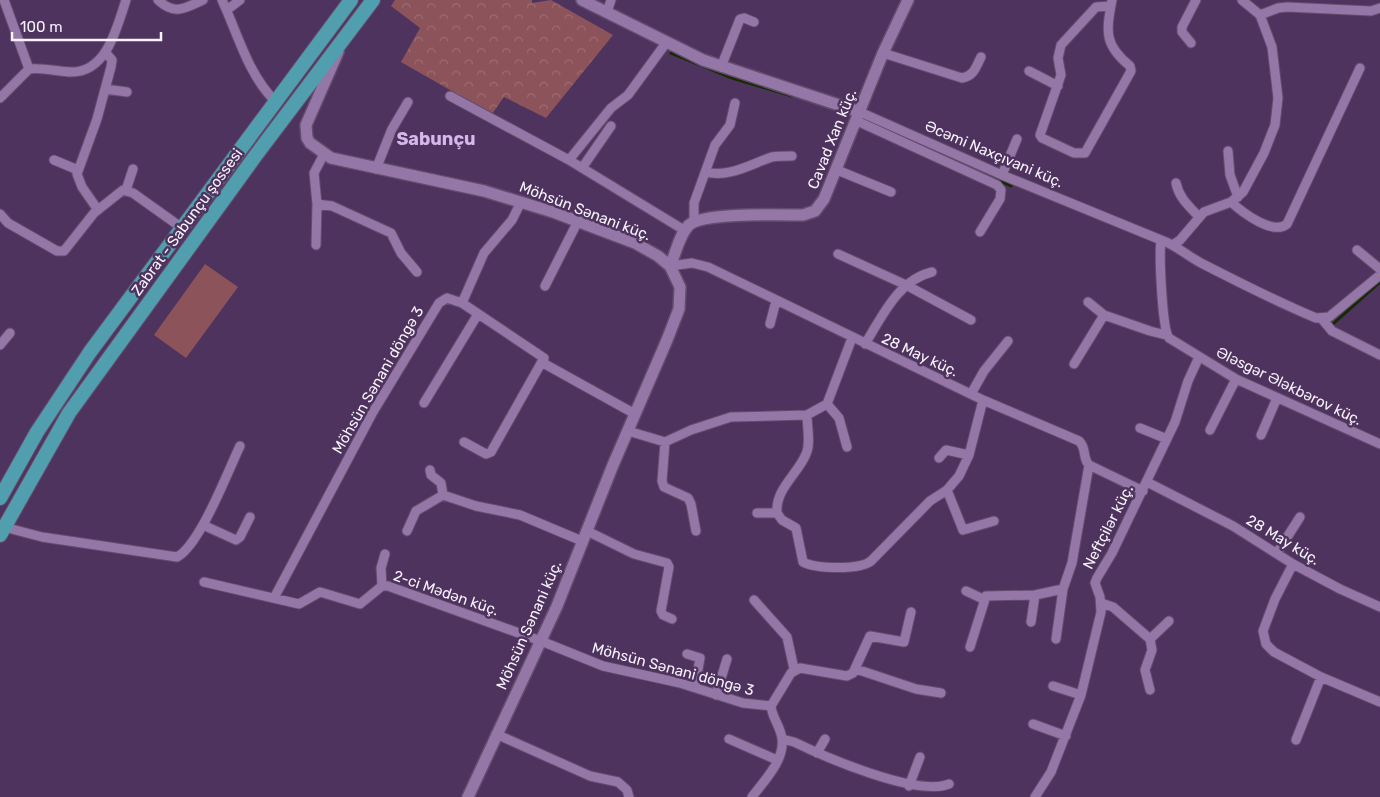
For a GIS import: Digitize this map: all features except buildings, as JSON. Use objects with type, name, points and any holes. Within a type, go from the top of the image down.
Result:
[{"type":"main road","points":[[0,498],[57,400],[351,0]]},
{"type":"main road","name":"Zabrat - Sabunçu şossesi","points":[[1,529],[69,412],[114,348],[373,0]]},
{"type":"street","points":[[4,0],[29,69]]},
{"type":"street","points":[[0,98],[29,69],[80,71],[93,66],[105,52],[115,32],[126,0]]},
{"type":"street","points":[[158,0],[172,10],[179,10],[203,0]]},
{"type":"street","points":[[222,0],[258,81],[276,102]]},
{"type":"street","points":[[227,10],[240,0]]},
{"type":"street","name":"Əcəmi Naxçıvani küç.","points":[[582,0],[666,43],[721,67],[858,117],[1174,244],[1180,250],[1202,263],[1308,315],[1322,319],[1332,330],[1380,355]]},
{"type":"street","points":[[607,12],[611,0]]},
{"type":"street","name":"Cavad Xan küç.","points":[[694,221],[719,217],[810,214],[820,207],[908,0]]},
{"type":"street","points":[[1191,43],[1182,32],[1182,27],[1196,0]]},
{"type":"street","points":[[1174,244],[1184,236],[1204,212],[1234,199],[1246,188],[1275,125],[1278,107],[1274,57],[1260,15],[1242,0]]},
{"type":"street","points":[[1111,3],[1108,22],[1110,46],[1115,54],[1130,66],[1131,71],[1084,152],[1081,154],[1042,138],[1040,135],[1058,86],[1061,68],[1058,58],[1061,46],[1096,7],[1111,3]]},
{"type":"street","points":[[1260,15],[1278,8],[1328,4],[1371,11],[1380,8]]},
{"type":"street","points":[[721,67],[740,19],[744,18],[754,22]]},
{"type":"street","name":"Möhsün Sənani küç.","points":[[344,38],[306,125],[307,138],[310,143],[324,154],[342,161],[484,191],[578,221],[658,256],[670,266],[680,287],[679,309],[542,640],[496,734],[468,797]]},
{"type":"street","points":[[569,160],[611,108],[628,95],[666,43]]},
{"type":"street","points":[[98,210],[78,181],[78,170],[93,132],[112,60],[105,52]]},
{"type":"street","points":[[884,53],[962,78],[969,77],[974,72],[981,57]]},
{"type":"street","points":[[1228,151],[1234,199],[1251,218],[1276,228],[1282,228],[1287,224],[1360,68]]},
{"type":"street","points":[[1029,71],[1058,86]]},
{"type":"street","points":[[105,89],[128,92]]},
{"type":"street","points":[[450,96],[569,160],[684,230]]},
{"type":"street","points":[[376,168],[392,129],[408,102]]},
{"type":"street","points":[[670,266],[684,230],[694,221],[693,209],[715,145],[730,125],[735,104]]},
{"type":"street","points":[[858,117],[997,185],[1001,190],[1000,199],[980,232]]},
{"type":"street","points":[[582,168],[611,126]]},
{"type":"street","points":[[1002,175],[1017,139]]},
{"type":"street","points":[[316,245],[317,204],[314,173],[324,154]]},
{"type":"street","points":[[706,172],[720,173],[748,168],[775,156],[792,156]]},
{"type":"street","points":[[54,160],[78,170]]},
{"type":"street","points":[[126,190],[133,169]]},
{"type":"street","points":[[837,170],[891,192]]},
{"type":"street","points":[[1176,184],[1178,193],[1199,217]]},
{"type":"street","points":[[0,214],[8,223],[61,252],[69,248],[89,219],[98,210],[120,192],[126,190],[182,228]]},
{"type":"street","points":[[464,442],[486,454],[491,452],[543,363],[542,355],[462,303],[484,253],[512,220],[521,202]]},
{"type":"street","points":[[317,204],[332,206],[391,233],[401,253],[417,272]]},
{"type":"street","points":[[545,286],[578,221]]},
{"type":"street","points":[[1161,240],[1160,260],[1166,335]]},
{"type":"street","points":[[1357,250],[1380,268]]},
{"type":"street","points":[[838,254],[906,285],[971,320]]},
{"type":"street","name":"28 May küç.","points":[[670,266],[699,264],[983,400],[1080,441],[1084,446],[1085,459],[1089,465],[1225,522],[1293,564],[1340,589],[1380,607]]},
{"type":"street","points":[[865,344],[891,302],[906,285],[922,275],[932,272]]},
{"type":"street","points":[[1322,319],[1336,313],[1380,275]]},
{"type":"street","name":"Möhsün Sənani döngə 3","points":[[274,598],[373,412],[439,303],[447,298],[462,303]]},
{"type":"street","points":[[770,324],[776,301]]},
{"type":"street","name":"Ələsgər Ələkbərov küç.","points":[[1088,302],[1104,315],[1150,332],[1166,335],[1236,379],[1380,444]]},
{"type":"street","points":[[424,403],[478,314]]},
{"type":"street","points":[[1074,364],[1104,315]]},
{"type":"street","points":[[0,345],[10,333]]},
{"type":"street","points":[[628,431],[665,442],[691,430],[731,417],[807,415],[827,404],[852,338]]},
{"type":"street","points":[[971,394],[984,371],[1008,341]]},
{"type":"street","name":"Neftçilər küç.","points":[[1036,797],[1051,772],[1081,695],[1099,623],[1101,603],[1095,583],[1145,487],[1180,410],[1192,370],[1199,357]]},
{"type":"street","points":[[543,363],[635,414]]},
{"type":"street","points":[[1210,430],[1236,379]]},
{"type":"street","points":[[1261,435],[1277,398]]},
{"type":"street","points":[[807,415],[808,450],[787,481],[778,502],[777,513],[782,520],[796,528],[803,562],[813,566],[860,567],[871,561],[930,501],[947,490],[959,476],[969,456],[983,400]]},
{"type":"street","points":[[827,404],[839,418],[847,448]]},
{"type":"street","points":[[1140,428],[1167,439]]},
{"type":"street","points":[[665,442],[662,481],[664,487],[688,498],[691,504],[696,531]]},
{"type":"street","points":[[1,529],[177,557],[185,551],[202,525],[240,446]]},
{"type":"street","points":[[939,458],[946,450],[969,456]]},
{"type":"street","points":[[1056,639],[1064,589],[1072,563],[1089,465]]},
{"type":"street","points":[[430,470],[431,475],[441,483],[443,495]]},
{"type":"street","points":[[947,490],[963,530],[994,521]]},
{"type":"street","points":[[407,531],[416,511],[443,495],[476,506],[520,515],[634,554],[668,563],[669,567],[661,611],[663,615],[672,619]]},
{"type":"street","points":[[757,513],[777,513]]},
{"type":"street","points":[[202,525],[236,540],[240,537],[250,517]]},
{"type":"street","points":[[1277,553],[1300,517]]},
{"type":"street","points":[[382,586],[381,568],[385,554]]},
{"type":"street","points":[[1293,564],[1275,599],[1263,631],[1266,644],[1274,652],[1321,677],[1380,702]]},
{"type":"street","name":"2-ci Mədən küç.","points":[[204,582],[299,604],[320,592],[360,604],[382,586],[396,588],[542,640]]},
{"type":"street","points":[[970,647],[983,599],[986,596],[1035,595],[1064,589]]},
{"type":"street","points":[[966,591],[983,599]]},
{"type":"street","points":[[1031,622],[1035,595]]},
{"type":"street","points":[[752,797],[777,760],[782,739],[771,706],[794,669],[787,638],[754,600]]},
{"type":"street","points":[[1101,603],[1113,607],[1150,638],[1152,650],[1145,670],[1150,690]]},
{"type":"street","points":[[794,669],[808,668],[848,676],[856,669],[870,636],[904,642],[910,612]]},
{"type":"street","points":[[1150,638],[1169,621]]},
{"type":"street","name":"Möhsün Sənani döngə 3","points":[[542,640],[603,666],[695,687],[743,704],[771,706]]},
{"type":"street","points":[[687,654],[700,658],[695,687]]},
{"type":"street","points":[[716,695],[726,659]]},
{"type":"street","points":[[856,669],[916,688],[940,693]]},
{"type":"street","points":[[1296,740],[1321,677]]},
{"type":"street","points":[[1053,686],[1081,695]]},
{"type":"street","points":[[1033,724],[1066,736]]},
{"type":"street","points":[[496,734],[590,776],[618,782],[627,790],[629,797]]},
{"type":"street","points":[[729,739],[777,760]]},
{"type":"street","points":[[782,739],[794,742],[872,777],[909,786],[939,789],[949,784]]},
{"type":"street","points":[[817,753],[825,739]]},
{"type":"street","points":[[909,786],[920,757]]},
{"type":"green space","points":[[395,0],[532,0],[532,3],[551,0],[613,35],[546,118],[504,97],[492,114],[401,62],[420,28],[391,6]]},
{"type":"green space","points":[[205,264],[238,287],[186,358],[154,335]]},
{"type":"waterway","points":[[671,53],[732,78],[792,96]]},
{"type":"waterway","points":[[867,120],[1011,186]]},
{"type":"waterway","points":[[1333,324],[1380,282]]},
{"type":"district","name":"Sabunçu","points":[[436,139]]}]
